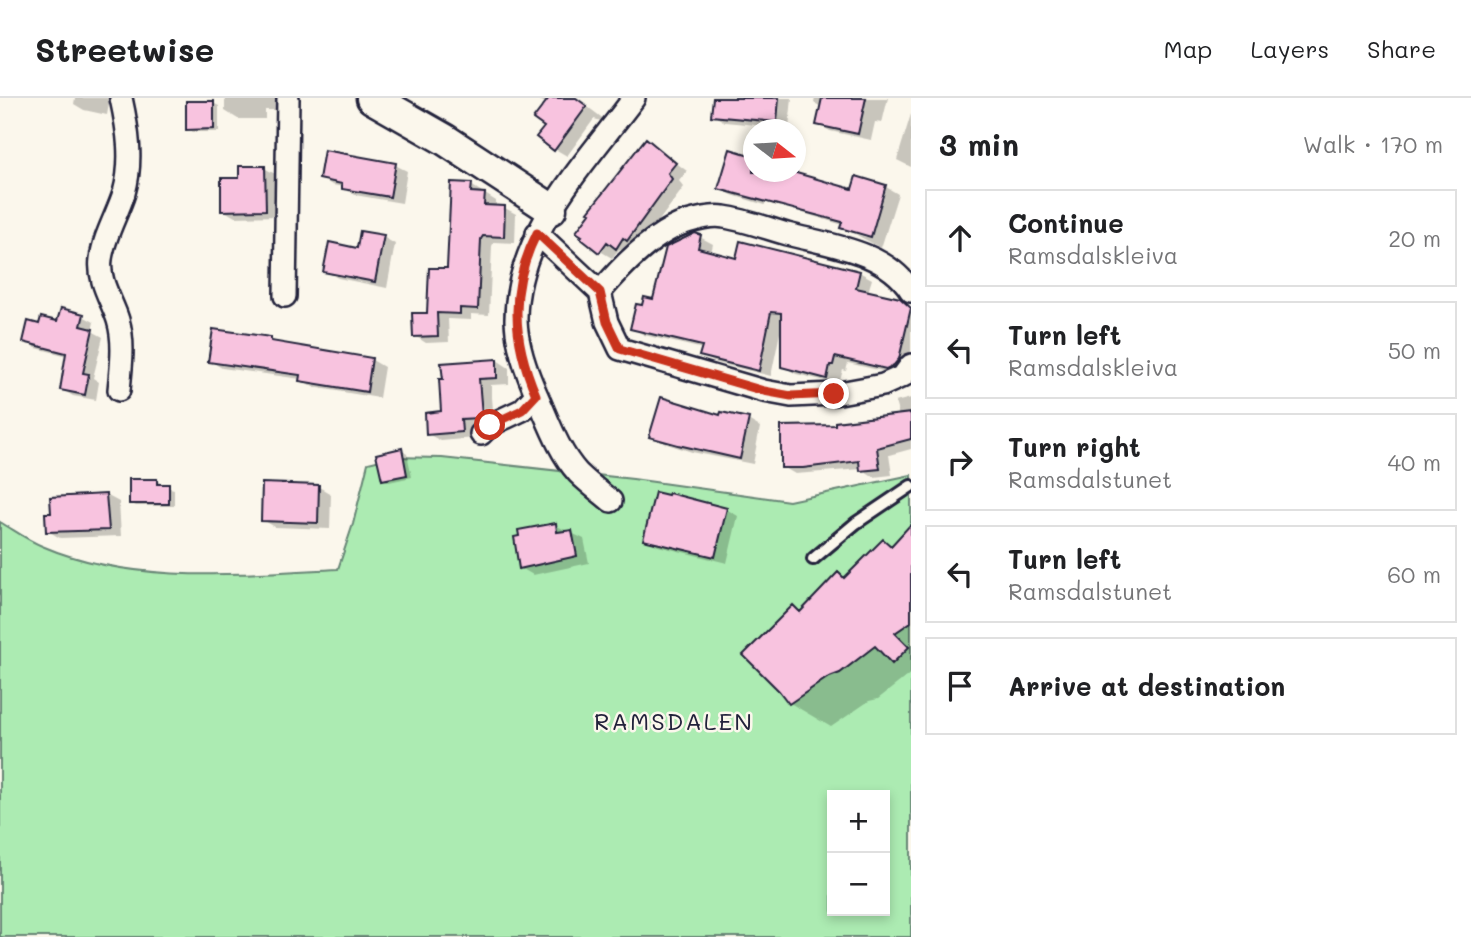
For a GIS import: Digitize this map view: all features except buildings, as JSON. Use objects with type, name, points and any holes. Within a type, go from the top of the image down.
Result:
[{"type":"street","points":[[119,390],[122,343],[118,321],[102,278],[101,260],[124,193],[130,164],[121,98]]},
{"type":"street","points":[[285,296],[288,98]]},
{"type":"street","points":[[372,98],[444,139],[544,221],[600,292],[607,322],[620,349],[764,391],[791,396],[834,394],[883,386],[903,376],[911,365]]},
{"type":"street","points":[[611,501],[567,460],[536,395],[520,350],[516,323],[517,296],[523,267],[544,221],[634,98]]},
{"type":"street","points":[[600,292],[621,267],[649,243],[686,222],[722,216],[856,252],[885,265],[906,282],[911,291]]},
{"type":"street","points":[[481,434],[490,425],[522,410],[536,395]]},
{"type":"lane","points":[[813,559],[867,515],[911,486]]},
{"type":"green space","points":[[393,457],[442,458],[633,479],[789,501],[911,475],[911,937],[0,937],[0,522],[42,546],[77,558],[113,567],[188,574],[338,569],[353,524],[368,463]]},
{"type":"district","name":"RAMSDALEN","points":[[674,720]]},
{"type":"route","points":[[490,425],[522,410],[536,395],[520,350],[516,323],[517,296],[523,267],[537,233],[600,292],[607,322],[620,349],[764,391],[791,396],[834,394]]}]
